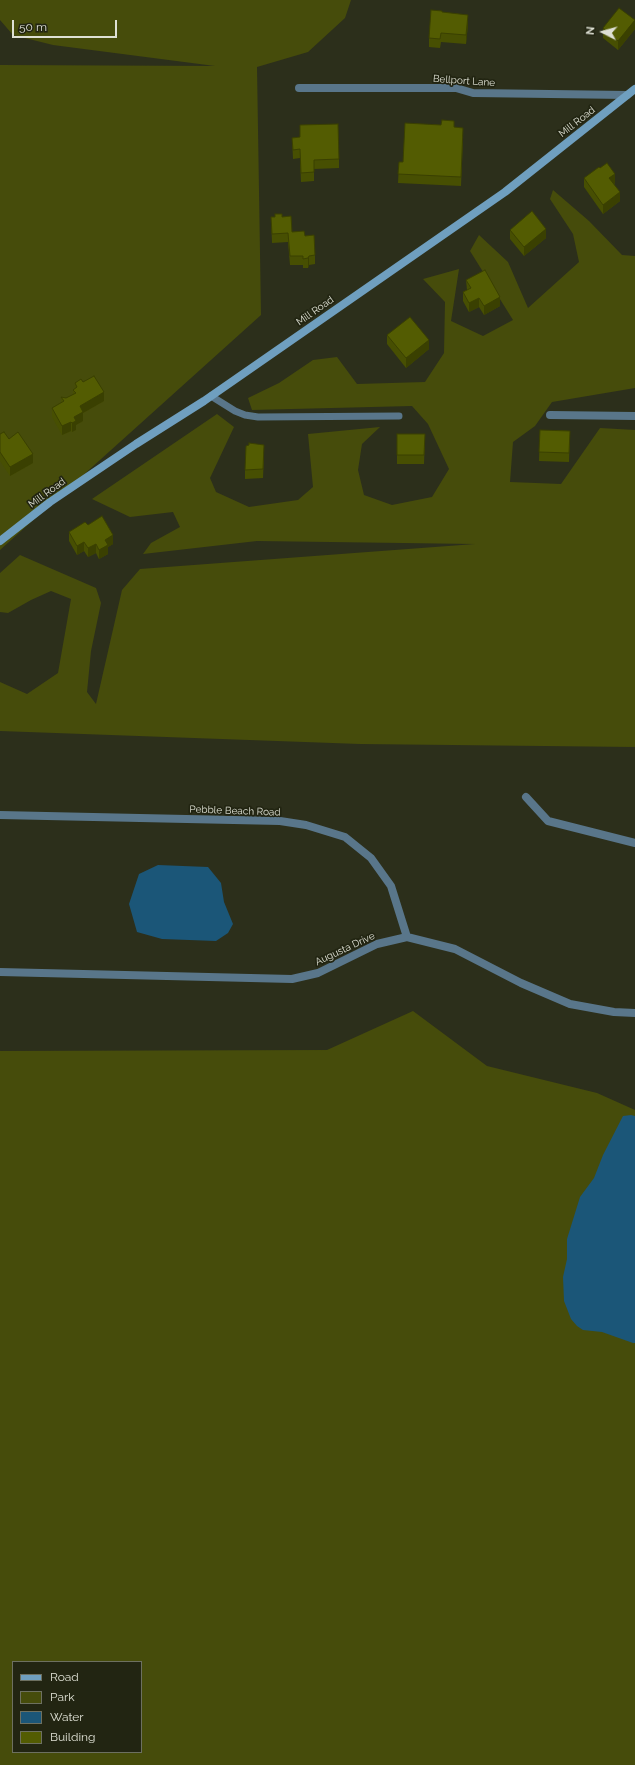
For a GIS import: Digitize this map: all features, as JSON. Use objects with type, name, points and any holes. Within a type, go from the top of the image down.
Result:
[{"type":"main road","name":"Mill Road","points":[[0,541],[50,502],[211,396],[505,192],[635,89]]},
{"type":"street","name":"Bellport Lane","points":[[299,88],[456,88],[473,93],[627,94]]},
{"type":"street","points":[[550,415],[635,416]]},
{"type":"street","points":[[526,797],[548,821],[635,843]]},
{"type":"street","name":"Pebble Beach Road","points":[[0,815],[280,821],[306,825],[345,837],[371,858],[391,886],[407,937]]},
{"type":"street","name":"Augusta Drive","points":[[0,972],[292,979],[318,973],[377,944],[407,937],[455,949],[521,983],[570,1004],[614,1012],[635,1013]]},
{"type":"lane","points":[[211,396],[235,411],[245,415],[258,417],[399,416]]},
{"type":"green space","points":[[0,0],[351,0],[345,18],[308,52],[257,67],[261,315],[0,550],[0,65],[215,66],[53,45],[13,35],[0,20]]},
{"type":"green space","points":[[553,190],[589,221],[622,255],[635,256],[635,388],[552,402],[535,426],[513,442],[510,482],[561,484],[600,428],[635,430],[635,747],[360,744],[0,731],[0,682],[27,694],[58,673],[71,599],[51,591],[8,613],[0,612],[0,573],[20,555],[96,588],[101,603],[91,651],[87,692],[96,704],[122,590],[140,569],[475,544],[257,541],[143,554],[151,543],[180,527],[173,512],[130,517],[92,499],[217,414],[234,427],[210,478],[216,492],[249,507],[298,500],[313,487],[308,434],[380,427],[362,444],[358,470],[364,495],[392,505],[432,497],[449,469],[428,424],[412,406],[252,410],[248,398],[279,383],[313,360],[337,357],[357,384],[425,382],[444,353],[445,302],[423,279],[459,269],[451,321],[483,336],[513,320],[470,251],[479,235],[508,262],[528,308],[579,262],[573,234],[550,199]]},
{"type":"green space","points":[[413,1011],[487,1066],[597,1093],[635,1110],[635,1765],[0,1765],[0,1051],[327,1050]]},
{"type":"water","points":[[158,865],[208,867],[221,883],[224,902],[233,924],[228,933],[216,941],[162,939],[137,932],[129,904],[139,874]]},
{"type":"water","points":[[623,1116],[635,1116],[635,1343],[602,1332],[583,1330],[577,1326],[571,1319],[564,1301],[563,1277],[567,1259],[567,1239],[580,1197],[594,1178],[603,1155]]},
{"type":"building","points":[[619,8],[635,20],[618,41],[603,28]]},
{"type":"building","points":[[431,10],[468,15],[466,35],[441,33],[440,39],[429,38]]},
{"type":"building","points":[[442,120],[454,121],[454,127],[463,128],[461,177],[398,174],[399,162],[403,162],[405,123],[441,125]]},
{"type":"building","points":[[338,124],[339,159],[314,160],[314,172],[301,173],[300,149],[293,150],[292,138],[300,137],[300,125]]},
{"type":"building","points":[[607,163],[615,174],[609,178],[620,192],[603,205],[584,178]]},
{"type":"building","points":[[532,211],[546,229],[524,247],[510,230]]},
{"type":"building","points":[[275,214],[282,214],[282,217],[291,216],[292,232],[304,231],[305,236],[314,235],[315,255],[303,259],[303,256],[290,256],[288,233],[272,234],[271,217],[275,217]]},
{"type":"building","points":[[485,270],[500,297],[484,306],[479,298],[469,303],[463,292],[471,288],[466,280]]},
{"type":"building","points":[[410,317],[429,340],[406,358],[387,335]]},
{"type":"building","points":[[94,376],[104,392],[80,406],[83,412],[74,417],[76,421],[62,426],[52,408],[64,401],[61,397],[66,398],[76,393],[73,390],[77,387],[75,383],[81,379],[83,382]]},
{"type":"building","points":[[540,430],[570,431],[569,453],[539,452]]},
{"type":"building","points":[[4,432],[9,439],[18,432],[33,454],[10,467],[0,452],[0,434]]},
{"type":"building","points":[[397,434],[425,434],[424,455],[397,455]]},
{"type":"building","points":[[249,443],[264,445],[263,469],[245,470],[246,446],[249,445]]},
{"type":"building","points":[[102,516],[113,535],[105,540],[108,545],[99,550],[96,544],[88,548],[84,542],[77,546],[69,532],[85,522],[88,525]]}]
